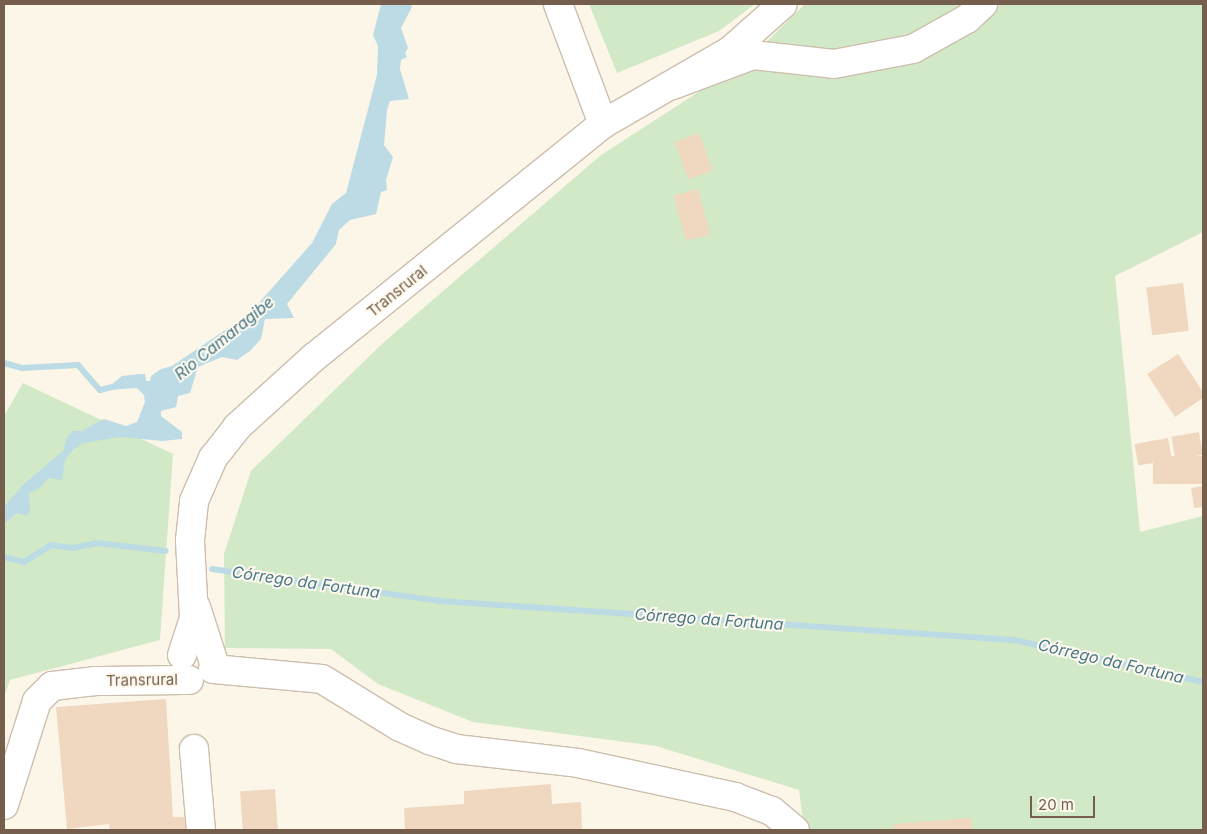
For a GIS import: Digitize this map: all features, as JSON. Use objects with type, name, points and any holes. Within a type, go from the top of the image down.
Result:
[{"type":"lane","points":[[558,4],[603,124]]},
{"type":"lane","points":[[673,85],[731,50],[783,4]]},
{"type":"lane","points":[[673,85],[753,55],[834,64],[912,49],[967,19],[983,4]]},
{"type":"lane","name":"Transrural","points":[[4,805],[42,693],[52,686],[196,665],[190,540],[194,501],[213,458],[237,427],[313,358],[603,124],[673,85]]},
{"type":"lane","points":[[196,665],[322,679],[400,727],[447,746],[578,763],[735,797],[772,811],[795,830]]},
{"type":"lane","points":[[194,749],[201,830]]},
{"type":"green space","points":[[589,4],[755,4],[719,31],[617,73]]},
{"type":"green space","points":[[805,4],[1203,4],[1203,232],[1115,276],[1140,532],[1203,516],[1203,830],[804,830],[799,790],[656,746],[473,722],[378,684],[331,649],[225,648],[224,554],[251,471],[384,342],[601,155],[748,60]]},
{"type":"green space","points":[[23,383],[173,454],[160,640],[10,680],[4,697],[4,416]]},
{"type":"water","name":"Rio Camaragibe","points":[[381,4],[411,4],[412,7],[401,28],[408,48],[405,53],[407,57],[401,60],[400,69],[409,99],[390,101],[387,110],[384,145],[393,157],[386,180],[387,190],[381,192],[376,214],[350,220],[339,230],[336,244],[287,304],[294,318],[265,319],[261,339],[250,351],[237,360],[222,357],[198,367],[190,393],[178,396],[176,407],[161,411],[161,416],[182,432],[182,439],[162,441],[120,437],[83,443],[73,450],[65,460],[62,480],[48,478],[40,488],[29,493],[30,511],[27,516],[17,513],[4,524],[4,507],[24,484],[63,451],[67,437],[73,431],[82,431],[104,419],[126,426],[137,422],[145,402],[144,395],[137,388],[109,390],[111,385],[122,376],[139,374],[145,374],[146,381],[150,381],[151,376],[161,369],[172,366],[237,322],[257,305],[312,243],[332,204],[346,193],[377,75],[378,46],[373,35]]},
{"type":"building","points":[[699,133],[713,171],[688,179],[675,142]]},
{"type":"building","points":[[698,189],[710,234],[686,241],[674,195]]},
{"type":"building","points":[[1183,283],[1189,331],[1152,335],[1146,288]]},
{"type":"building","points":[[1178,354],[1203,392],[1203,398],[1175,417],[1147,374]]},
{"type":"building","points":[[1199,432],[1203,455],[1175,460],[1171,437]]},
{"type":"building","points":[[1168,438],[1172,460],[1138,466],[1135,444]]},
{"type":"building","points":[[1153,456],[1203,456],[1203,484],[1153,484]]},
{"type":"building","points":[[1203,486],[1203,507],[1194,508],[1191,488]]},
{"type":"building","points":[[166,699],[173,817],[185,817],[186,830],[110,830],[109,824],[67,829],[56,707]]},
{"type":"building","points":[[551,784],[552,804],[581,802],[582,830],[405,830],[404,808],[464,804],[464,791]]},
{"type":"building","points":[[275,789],[278,830],[243,830],[240,791]]},
{"type":"building","points":[[971,818],[972,830],[893,830],[893,824]]},
{"type":"waterway","points":[[4,363],[22,368],[78,365],[100,390],[116,386]]},
{"type":"waterway","name":"Córrego da Fortuna","points":[[4,557],[24,562],[51,545],[72,548],[97,543],[166,551]]},
{"type":"waterway","name":"Córrego da Fortuna","points":[[212,569],[440,601],[1014,640],[1203,682]]}]
